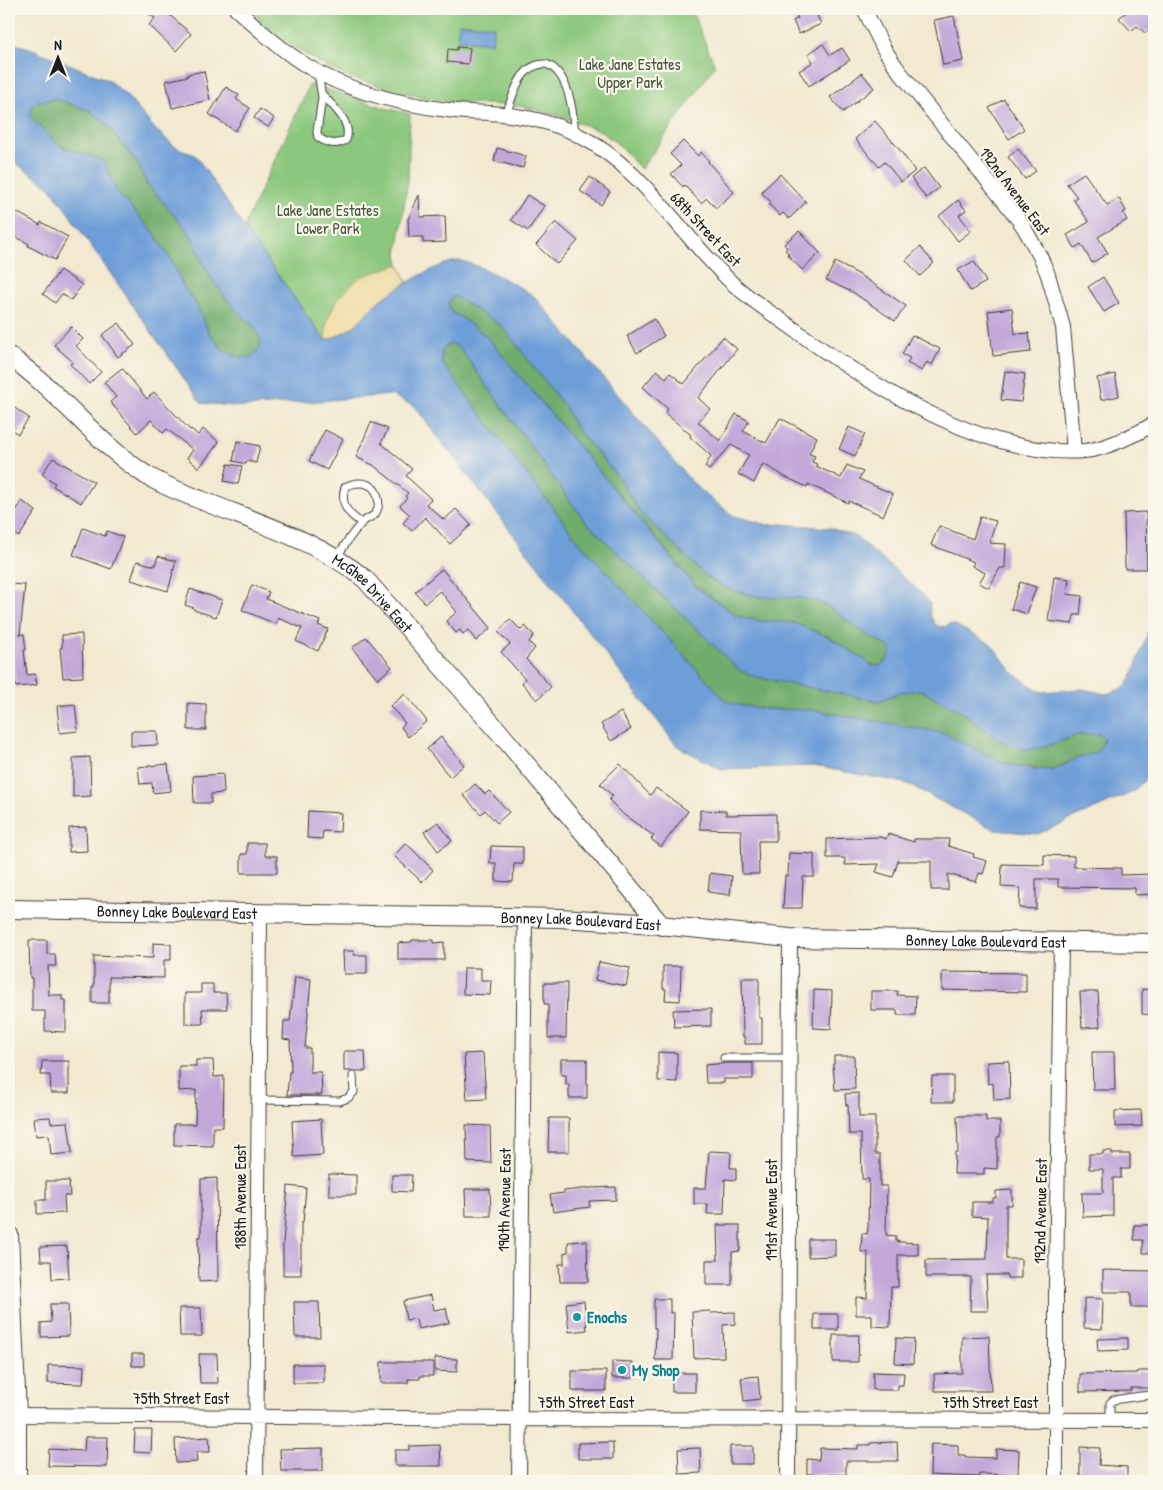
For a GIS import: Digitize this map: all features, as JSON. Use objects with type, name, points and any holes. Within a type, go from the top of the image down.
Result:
[{"type":"street","name":"68th Street East","points":[[238,9],[268,37],[307,66],[335,81],[398,102],[450,110],[532,118],[575,133],[599,146],[622,164],[692,242],[748,297],[865,377],[897,396],[954,424],[982,436],[1010,444],[1041,449],[1074,451],[1089,450],[1107,445],[1154,424]]},
{"type":"street","name":"192nd Avenue East","points":[[864,9],[884,49],[898,71],[1023,226],[1041,258],[1048,275],[1063,327],[1074,451]]},
{"type":"street","name":"McGhee Drive East","points":[[9,356],[26,368],[62,400],[109,446],[146,475],[164,485],[263,523],[305,542],[351,567],[378,593],[662,926]]},
{"type":"street","name":"Bonney Lake Boulevard East","points":[[9,909],[593,920],[790,938],[1154,943]]},
{"type":"street","name":"188th Avenue East","points":[[256,1481],[260,913]]},
{"type":"street","name":"190th Avenue East","points":[[519,1481],[525,918]]},
{"type":"street","name":"191st Avenue East","points":[[788,1481],[790,938]]},
{"type":"street","name":"192nd Avenue East","points":[[1056,1481],[1062,941]]},
{"type":"street","points":[[9,1236],[17,1415],[17,1481]]},
{"type":"street","name":"75th Street East","points":[[17,1415],[519,1419],[1154,1420]]},
{"type":"lane","points":[[506,114],[517,83],[533,66],[546,64],[558,72],[572,104],[575,133]]},
{"type":"lane","points":[[318,72],[322,94],[318,137],[326,142],[339,144],[346,140],[349,133],[347,127],[341,116],[322,94]]},
{"type":"lane","points":[[336,558],[362,523],[374,515],[378,506],[378,496],[373,487],[364,483],[353,483],[345,487],[342,496],[343,501],[352,517],[362,523]]},
{"type":"lane","points":[[724,1058],[790,1058]]},
{"type":"lane","points":[[259,1100],[340,1101],[348,1098],[354,1092],[354,1076]]},
{"type":"lane","points":[[1110,1420],[1110,1403],[1112,1400],[1154,1395]]},
{"type":"green space","name":"Lake Jane Estates Upper Park","points":[[255,9],[691,9],[715,66],[641,169],[619,145],[601,131],[560,116],[522,106],[452,102],[420,97],[352,78],[328,68],[277,37],[258,20]]},
{"type":"green space","name":"Lake Jane Estates Lower Park","points":[[310,84],[410,114],[408,179],[397,254],[407,282],[327,340],[323,338],[245,229],[246,222]]},
{"type":"green space","points":[[56,99],[91,111],[106,124],[138,164],[147,184],[192,238],[209,275],[231,305],[254,327],[260,338],[260,348],[251,357],[239,357],[223,350],[209,333],[195,302],[184,288],[175,267],[155,234],[117,192],[104,161],[60,146],[29,117],[31,105],[39,101]]},
{"type":"green space","points":[[455,295],[502,326],[565,407],[575,427],[619,478],[640,513],[707,577],[730,590],[760,597],[799,598],[815,601],[829,607],[866,634],[892,648],[888,659],[879,666],[870,665],[829,637],[794,623],[761,621],[739,617],[696,586],[487,337],[450,311],[448,303]]},
{"type":"green space","points":[[451,343],[459,347],[584,520],[739,670],[756,677],[878,701],[901,692],[921,690],[964,713],[999,740],[1044,747],[1078,735],[1100,734],[1104,739],[1100,749],[1094,755],[1079,758],[1052,769],[1012,765],[857,719],[812,710],[765,709],[738,705],[726,701],[578,541],[442,363],[442,350]]},
{"type":"sand","points":[[399,264],[407,282],[373,306],[351,328],[329,340],[325,339],[327,321],[337,299],[360,277]]},
{"type":"water","points":[[459,23],[494,26],[492,43],[457,40]]},
{"type":"water","points":[[9,43],[27,47],[108,80],[124,93],[156,130],[174,146],[196,156],[245,229],[323,338],[327,340],[346,331],[359,322],[379,301],[428,271],[452,262],[467,262],[499,276],[535,297],[690,480],[712,500],[734,516],[768,525],[782,524],[830,528],[856,537],[917,589],[930,603],[931,616],[937,626],[955,625],[991,644],[1014,674],[1041,692],[1082,689],[1106,694],[1124,688],[1131,679],[1154,616],[1154,770],[1133,792],[1038,834],[995,830],[906,783],[814,766],[721,769],[677,746],[414,406],[391,395],[244,407],[201,403],[50,187],[9,158]],"holes":[[[56,99],[91,111],[106,124],[138,164],[147,184],[192,237],[209,275],[231,305],[254,327],[260,338],[260,348],[251,357],[239,357],[223,350],[209,333],[195,302],[184,288],[175,267],[155,234],[117,192],[104,161],[60,146],[30,117],[32,105],[39,101]],[[454,296],[502,326],[565,407],[575,427],[619,478],[640,513],[707,577],[730,590],[760,597],[799,598],[815,601],[829,607],[866,634],[891,648],[888,659],[879,666],[870,665],[829,637],[794,623],[761,621],[739,617],[696,587],[487,337],[450,311],[448,303]],[[450,343],[459,347],[584,520],[739,670],[756,677],[878,701],[901,692],[921,690],[964,713],[999,740],[1027,750],[1044,747],[1078,735],[1100,734],[1104,739],[1099,749],[1063,766],[1035,769],[1002,762],[944,733],[812,710],[765,709],[738,705],[726,701],[578,541],[442,363],[442,350]]]},
{"type":"building","points":[[141,9],[163,9],[191,34],[176,51],[149,25],[155,18]]},
{"type":"building","points":[[794,9],[814,9],[821,24],[799,34],[793,21],[798,18]]},
{"type":"building","points":[[1130,9],[1154,9],[1154,38],[1148,30],[1145,33],[1137,26],[1131,31],[1119,18]]},
{"type":"building","points":[[954,16],[963,61],[943,65],[934,20]]},
{"type":"building","points":[[823,44],[830,55],[842,48],[850,60],[809,86],[799,71],[813,62],[808,54]]},
{"type":"building","points":[[457,47],[470,48],[468,64],[447,62],[448,49],[457,50]]},
{"type":"building","points":[[204,71],[210,100],[172,108],[166,81]]},
{"type":"building","points":[[862,73],[874,88],[843,112],[830,97]]},
{"type":"building","points":[[226,87],[239,95],[236,99],[250,108],[235,131],[209,114]]},
{"type":"building","points":[[1004,99],[1024,129],[1009,139],[989,108]]},
{"type":"building","points":[[260,109],[274,118],[268,127],[254,118]]},
{"type":"building","points":[[875,121],[915,171],[901,182],[885,162],[879,167],[855,139]]},
{"type":"building","points":[[683,141],[698,156],[701,152],[734,192],[716,208],[707,198],[701,203],[671,174],[681,165],[670,154]]},
{"type":"building","points":[[497,148],[526,156],[523,168],[494,161]]},
{"type":"building","points":[[1018,149],[1036,171],[1025,179],[1008,157]]},
{"type":"building","points":[[924,168],[939,188],[926,198],[911,178]]},
{"type":"building","points":[[1084,173],[1107,205],[1119,198],[1126,211],[1123,213],[1127,220],[1098,237],[1108,253],[1092,263],[1081,244],[1075,248],[1067,235],[1089,222],[1073,199],[1077,197],[1067,184]]},
{"type":"building","points":[[780,174],[806,202],[789,219],[783,213],[780,216],[769,204],[771,202],[761,192]]},
{"type":"building","points":[[590,177],[610,192],[601,205],[580,191]]},
{"type":"building","points":[[419,195],[420,217],[445,216],[446,242],[423,243],[423,237],[409,237],[408,219]]},
{"type":"building","points":[[527,195],[544,206],[528,231],[511,220]]},
{"type":"building","points":[[958,200],[966,210],[959,215],[971,231],[958,241],[939,216]]},
{"type":"building","points":[[9,208],[40,225],[41,222],[68,237],[55,260],[28,246],[29,244],[9,233]]},
{"type":"building","points":[[556,222],[578,241],[557,264],[536,245]]},
{"type":"building","points":[[799,231],[820,253],[802,270],[787,254],[789,253],[785,250],[787,248],[784,244]]},
{"type":"building","points":[[920,247],[934,263],[920,276],[906,260]]},
{"type":"building","points":[[974,261],[986,282],[970,291],[958,270]]},
{"type":"building","points":[[835,262],[860,275],[906,306],[895,321],[854,293],[826,280]]},
{"type":"building","points":[[60,270],[82,285],[71,300],[62,294],[55,303],[43,294]]},
{"type":"building","points":[[1103,277],[1119,303],[1104,312],[1088,287]]},
{"type":"building","points":[[1012,308],[1015,334],[1029,333],[1031,352],[993,356],[988,311]]},
{"type":"building","points":[[654,319],[664,336],[637,353],[627,336]]},
{"type":"building","points":[[119,323],[135,345],[118,357],[102,335]]},
{"type":"building","points":[[71,327],[83,339],[76,346],[101,372],[89,384],[70,364],[73,362],[54,345]]},
{"type":"building","points":[[912,335],[940,349],[932,365],[927,362],[922,371],[907,363],[910,358],[902,354]]},
{"type":"building","points":[[723,337],[737,349],[698,398],[710,409],[698,422],[720,441],[736,414],[749,421],[743,431],[766,443],[780,418],[817,437],[809,454],[815,456],[812,462],[817,464],[816,466],[841,478],[847,465],[863,472],[859,479],[893,494],[883,516],[849,501],[848,503],[808,484],[807,487],[763,464],[754,483],[738,474],[749,455],[731,445],[709,470],[705,467],[711,456],[690,437],[691,435],[665,413],[668,409],[643,387],[657,370],[666,378],[670,373],[684,384]]},
{"type":"building","points":[[122,368],[147,399],[154,392],[190,430],[198,435],[203,429],[219,442],[199,468],[187,458],[193,450],[167,429],[163,433],[151,420],[137,433],[110,402],[116,397],[104,382]]},
{"type":"building","points":[[1005,371],[1025,374],[1021,402],[1001,400]]},
{"type":"building","points":[[1115,374],[1119,396],[1101,400],[1097,378]]},
{"type":"building","points":[[9,404],[29,418],[18,434],[9,428]]},
{"type":"building","points":[[371,422],[388,429],[381,443],[412,469],[406,476],[431,499],[426,504],[444,520],[456,509],[471,525],[450,544],[425,517],[412,531],[403,523],[410,515],[400,506],[407,498],[405,496],[408,493],[373,465],[356,457]]},
{"type":"building","points":[[849,427],[865,434],[855,456],[839,449]]},
{"type":"building","points":[[325,430],[343,439],[327,470],[309,461]]},
{"type":"building","points":[[237,441],[260,446],[256,463],[247,461],[246,464],[233,461]]},
{"type":"building","points":[[53,458],[94,482],[81,503],[53,486],[55,483],[42,474]]},
{"type":"building","points":[[228,464],[242,466],[238,484],[224,481]]},
{"type":"building","points":[[22,501],[36,511],[19,537],[9,530],[9,522]]},
{"type":"building","points":[[1146,512],[1147,569],[1125,569],[1124,513]]},
{"type":"building","points":[[980,517],[996,521],[989,543],[1006,544],[1005,568],[1000,568],[989,588],[979,583],[985,573],[972,566],[974,562],[931,545],[939,526],[973,539]]},
{"type":"building","points":[[83,528],[105,536],[107,531],[123,537],[111,569],[73,555]]},
{"type":"building","points":[[158,556],[176,561],[168,591],[131,580],[137,561],[155,566]]},
{"type":"building","points":[[442,569],[491,628],[476,641],[468,630],[463,634],[460,630],[456,633],[446,621],[457,612],[440,591],[425,603],[415,592]]},
{"type":"building","points":[[1054,577],[1069,579],[1067,594],[1082,596],[1080,615],[1074,615],[1072,624],[1048,621]]},
{"type":"building","points":[[1020,582],[1036,587],[1027,614],[1011,609]]},
{"type":"building","points":[[9,584],[25,585],[20,635],[24,634],[27,675],[35,674],[37,685],[16,687],[9,631]]},
{"type":"building","points":[[252,585],[269,592],[266,599],[320,621],[318,625],[328,629],[318,651],[296,641],[302,628],[278,618],[276,624],[242,610]]},
{"type":"building","points":[[190,589],[222,600],[216,617],[185,605]]},
{"type":"building","points":[[510,619],[521,630],[525,626],[534,635],[529,642],[535,648],[526,659],[551,687],[537,700],[522,683],[525,679],[501,652],[510,644],[498,632]]},
{"type":"building","points":[[82,634],[83,677],[63,678],[60,648],[62,648],[62,635]]},
{"type":"building","points":[[366,637],[392,667],[378,679],[352,648]]},
{"type":"building","points":[[405,694],[427,721],[408,737],[401,727],[405,723],[390,706]]},
{"type":"building","points":[[188,703],[206,704],[206,730],[188,730]]},
{"type":"building","points":[[75,704],[78,731],[60,733],[57,706]]},
{"type":"building","points":[[621,712],[631,729],[611,741],[601,724]]},
{"type":"building","points":[[131,731],[157,731],[158,745],[131,746]]},
{"type":"building","points":[[441,737],[464,765],[450,777],[427,749]]},
{"type":"building","points":[[90,757],[91,796],[73,797],[73,758]]},
{"type":"building","points":[[168,764],[171,791],[153,793],[152,783],[140,784],[138,767]]},
{"type":"building","points":[[620,764],[650,795],[656,788],[688,811],[661,847],[651,839],[654,836],[624,815],[609,800],[613,796],[600,784]]},
{"type":"building","points":[[223,774],[224,793],[211,794],[211,803],[194,803],[193,776]]},
{"type":"building","points":[[475,784],[485,794],[489,791],[509,812],[497,823],[485,810],[481,814],[463,795]]},
{"type":"building","points":[[700,810],[726,811],[726,815],[776,814],[776,841],[758,841],[759,874],[742,874],[741,830],[700,829]]},
{"type":"building","points":[[308,811],[341,813],[340,832],[323,831],[322,839],[307,838]]},
{"type":"building","points":[[438,822],[452,841],[438,851],[424,832]]},
{"type":"building","points":[[86,827],[87,851],[69,852],[69,828]]},
{"type":"building","points":[[888,834],[914,842],[914,839],[949,839],[948,846],[974,854],[973,857],[987,861],[983,874],[979,873],[976,882],[948,874],[948,890],[931,890],[931,861],[898,861],[893,877],[876,872],[879,864],[845,865],[845,858],[827,858],[827,839],[880,837],[886,839]]},
{"type":"building","points":[[247,843],[265,843],[265,856],[277,856],[277,873],[241,873],[241,854],[247,854]]},
{"type":"building","points":[[406,843],[433,870],[422,882],[394,856]]},
{"type":"building","points":[[491,846],[523,847],[523,864],[514,864],[513,882],[496,881],[496,863],[490,863]]},
{"type":"building","points":[[789,853],[814,854],[814,877],[803,877],[802,908],[783,908],[785,875],[788,876]]},
{"type":"building","points":[[1044,855],[1074,856],[1074,867],[1121,868],[1121,875],[1154,874],[1154,894],[1135,895],[1135,888],[1058,887],[1058,879],[1036,879],[1036,909],[1019,908],[1020,888],[1001,887],[1002,864],[1044,865]]},
{"type":"building","points":[[710,873],[732,876],[730,895],[708,892]]},
{"type":"building","points":[[29,940],[47,940],[47,954],[55,954],[56,966],[48,966],[49,995],[62,995],[62,1000],[66,1000],[66,1032],[45,1031],[45,1011],[32,1011]]},
{"type":"building","points":[[412,940],[434,940],[434,943],[444,942],[444,960],[398,960],[398,943],[412,942]]},
{"type":"building","points":[[153,943],[171,944],[171,960],[164,960],[164,978],[109,977],[109,1003],[92,1003],[94,956],[153,958]]},
{"type":"building","points":[[343,951],[354,951],[354,955],[367,955],[367,974],[344,974]]},
{"type":"building","points":[[599,962],[630,968],[626,986],[595,980]]},
{"type":"building","points":[[663,966],[681,966],[680,1001],[665,1000],[666,989],[663,989]]},
{"type":"building","points":[[464,968],[481,968],[481,980],[491,980],[490,995],[463,994]]},
{"type":"building","points":[[942,972],[1026,973],[1026,992],[942,990]]},
{"type":"building","points":[[295,977],[311,979],[305,1048],[310,1048],[310,1072],[321,1072],[322,1095],[287,1095],[289,1072],[291,1072],[290,1040],[283,1039],[284,1021],[290,1021]]},
{"type":"building","points":[[742,978],[759,978],[759,1018],[762,1018],[762,1044],[745,1044],[745,1037],[743,1037]]},
{"type":"building","points":[[544,983],[567,983],[566,1038],[548,1038],[548,1004],[544,1004]]},
{"type":"building","points":[[201,984],[213,984],[213,993],[226,993],[227,1009],[202,1009],[203,1024],[185,1024],[185,993],[201,993]]},
{"type":"building","points":[[1142,989],[1154,990],[1154,1015],[1142,1014]]},
{"type":"building","points":[[814,990],[832,991],[831,1029],[813,1028]]},
{"type":"building","points":[[871,991],[898,991],[897,995],[916,996],[915,1015],[897,1015],[897,1010],[871,1010]]},
{"type":"building","points":[[1080,992],[1098,992],[1100,1027],[1082,1028]]},
{"type":"building","points":[[711,1009],[711,1026],[674,1027],[673,1010]]},
{"type":"building","points":[[344,1051],[365,1051],[366,1071],[344,1071]]},
{"type":"building","points":[[658,1052],[677,1053],[677,1082],[658,1081]]},
{"type":"building","points":[[1092,1052],[1114,1052],[1115,1090],[1093,1090]]},
{"type":"building","points":[[483,1053],[486,1099],[467,1100],[464,1054]]},
{"type":"building","points":[[834,1056],[854,1056],[855,1089],[835,1090]]},
{"type":"building","points":[[561,1059],[587,1059],[587,1098],[569,1098],[569,1084],[566,1084],[566,1075],[561,1075]]},
{"type":"building","points":[[196,1060],[213,1060],[214,1077],[224,1076],[223,1127],[213,1127],[213,1146],[174,1145],[174,1124],[195,1124],[196,1090],[179,1091],[179,1066],[196,1066]]},
{"type":"building","points":[[42,1061],[69,1061],[69,1093],[51,1093],[50,1075],[41,1075]]},
{"type":"building","points":[[1009,1061],[1010,1099],[994,1100],[993,1083],[988,1084],[987,1062]]},
{"type":"building","points":[[753,1063],[753,1079],[724,1079],[724,1083],[706,1083],[705,1065]]},
{"type":"building","points":[[932,1076],[953,1076],[953,1102],[931,1102]]},
{"type":"building","points":[[859,1093],[859,1117],[875,1117],[875,1154],[880,1154],[880,1186],[887,1186],[886,1235],[896,1236],[896,1241],[900,1242],[918,1243],[918,1255],[898,1255],[898,1287],[891,1287],[890,1327],[872,1326],[872,1315],[856,1315],[856,1297],[867,1298],[868,1252],[861,1252],[862,1233],[867,1234],[868,1228],[869,1179],[862,1179],[861,1134],[849,1134],[848,1105],[846,1105],[845,1094]]},
{"type":"building","points":[[1141,1110],[1142,1126],[1115,1127],[1115,1111]]},
{"type":"building","points":[[957,1116],[986,1116],[986,1121],[1000,1121],[1000,1137],[997,1137],[997,1169],[984,1168],[984,1174],[954,1174],[955,1152],[958,1152]]},
{"type":"building","points":[[50,1117],[51,1123],[68,1122],[72,1153],[51,1155],[49,1135],[36,1136],[34,1118]]},
{"type":"building","points":[[549,1118],[569,1118],[569,1152],[548,1152]]},
{"type":"building","points":[[321,1119],[323,1155],[294,1157],[292,1121]]},
{"type":"building","points":[[466,1125],[490,1126],[491,1163],[467,1162]]},
{"type":"building","points":[[709,1151],[731,1152],[730,1168],[736,1168],[736,1180],[725,1179],[724,1214],[707,1214],[708,1204],[694,1204],[694,1188],[706,1188]]},
{"type":"building","points":[[1103,1151],[1112,1151],[1112,1154],[1130,1154],[1130,1169],[1121,1169],[1121,1178],[1113,1178],[1113,1216],[1083,1217],[1082,1193],[1103,1193],[1103,1169],[1089,1169],[1089,1154],[1103,1154]]},
{"type":"building","points":[[329,1174],[356,1175],[356,1195],[329,1195]]},
{"type":"building","points":[[392,1175],[412,1175],[411,1192],[392,1191]]},
{"type":"building","points":[[217,1178],[218,1281],[199,1282],[198,1237],[201,1237],[201,1179]]},
{"type":"building","points":[[46,1181],[69,1181],[70,1196],[64,1196],[65,1213],[37,1214],[37,1200],[46,1200]]},
{"type":"building","points":[[288,1186],[306,1188],[303,1223],[301,1223],[301,1275],[283,1275],[283,1243]]},
{"type":"building","points":[[616,1187],[616,1200],[589,1201],[590,1207],[553,1212],[550,1195],[564,1193],[564,1191]]},
{"type":"building","points":[[465,1189],[490,1189],[491,1216],[466,1216]]},
{"type":"building","points":[[1012,1190],[1012,1205],[1006,1205],[1006,1259],[1021,1259],[1021,1278],[1007,1278],[1007,1275],[986,1275],[988,1311],[970,1311],[971,1277],[926,1277],[926,1260],[987,1259],[988,1217],[972,1216],[972,1202],[993,1202],[993,1198],[996,1198],[996,1191]]},
{"type":"building","points":[[717,1225],[740,1225],[740,1251],[732,1252],[732,1285],[706,1285],[706,1260],[718,1260]]},
{"type":"building","points":[[1134,1225],[1154,1225],[1154,1253],[1143,1253],[1143,1240],[1134,1240]]},
{"type":"building","points":[[808,1239],[835,1239],[835,1256],[808,1257]]},
{"type":"building","points":[[587,1241],[588,1282],[560,1282],[559,1264],[564,1264],[564,1253],[568,1252],[568,1242]]},
{"type":"building","points":[[67,1246],[69,1278],[52,1279],[51,1261],[41,1261],[40,1247]]},
{"type":"building","points":[[1103,1270],[1152,1271],[1154,1307],[1131,1307],[1131,1292],[1103,1292]]},
{"type":"building","points":[[431,1295],[434,1310],[446,1308],[449,1323],[418,1329],[416,1319],[406,1320],[403,1301]]},
{"type":"building","points":[[1084,1298],[1103,1299],[1102,1329],[1084,1328]]},
{"type":"building","points":[[654,1299],[670,1299],[670,1313],[674,1313],[673,1360],[655,1360],[656,1328],[654,1328]]},
{"type":"building","name":"Enochs","points":[[584,1301],[587,1330],[569,1332],[566,1303]]},
{"type":"building","points":[[294,1302],[319,1302],[320,1337],[295,1337]]},
{"type":"building","points":[[50,1304],[68,1304],[69,1336],[41,1337],[41,1323],[51,1322]]},
{"type":"building","points":[[179,1308],[201,1308],[202,1336],[180,1336]]},
{"type":"building","points":[[710,1311],[711,1313],[735,1312],[735,1324],[723,1325],[724,1357],[694,1358],[692,1312]]},
{"type":"building","points":[[814,1314],[838,1314],[838,1330],[814,1330]]},
{"type":"building","points":[[833,1335],[859,1335],[858,1362],[833,1362]]},
{"type":"building","points":[[989,1336],[991,1391],[935,1391],[934,1374],[962,1373],[962,1337]]},
{"type":"building","points":[[896,1338],[914,1339],[913,1364],[895,1363]]},
{"type":"building","points":[[1128,1338],[1128,1350],[1098,1351],[1097,1339]]},
{"type":"building","points":[[132,1354],[144,1354],[144,1366],[132,1366]]},
{"type":"building","points":[[199,1354],[217,1354],[218,1383],[200,1383]]},
{"type":"building","points":[[435,1358],[457,1359],[457,1372],[435,1371]]},
{"type":"building","name":"My Shop","points":[[612,1361],[633,1362],[633,1378],[612,1378]]},
{"type":"building","points":[[381,1362],[433,1362],[433,1376],[420,1376],[420,1379],[408,1379],[408,1383],[381,1383]]},
{"type":"building","points":[[293,1364],[324,1364],[324,1383],[293,1383]]},
{"type":"building","points":[[48,1365],[84,1366],[83,1384],[48,1383]]},
{"type":"building","points":[[572,1371],[606,1371],[606,1391],[572,1391]]},
{"type":"building","points":[[1138,1371],[1154,1371],[1154,1388],[1131,1388],[1131,1391],[1080,1392],[1080,1374],[1138,1373]]},
{"type":"building","points":[[873,1372],[904,1373],[903,1385],[898,1385],[898,1390],[873,1390]]},
{"type":"building","points":[[672,1373],[695,1373],[695,1392],[672,1392]]},
{"type":"building","points":[[758,1376],[760,1399],[744,1401],[741,1378]]},
{"type":"building","points":[[135,1430],[152,1430],[151,1453],[134,1452]]},
{"type":"building","points":[[85,1437],[108,1437],[107,1467],[48,1466],[49,1449],[84,1451]]},
{"type":"building","points":[[209,1437],[210,1452],[196,1452],[197,1462],[176,1463],[175,1439]]},
{"type":"building","points":[[613,1442],[613,1459],[578,1459],[578,1443]]},
{"type":"building","points":[[897,1442],[898,1461],[846,1461],[846,1475],[807,1474],[807,1459],[819,1460],[820,1448],[858,1449],[858,1445]]},
{"type":"building","points":[[931,1444],[958,1445],[958,1455],[965,1455],[965,1457],[996,1458],[996,1449],[1019,1450],[1018,1475],[979,1474],[979,1477],[930,1475]]},
{"type":"building","points":[[440,1445],[441,1466],[395,1466],[395,1450],[409,1450],[409,1446]]},
{"type":"building","points":[[730,1446],[753,1446],[753,1464],[730,1464]]},
{"type":"building","points":[[1080,1447],[1100,1448],[1099,1465],[1127,1467],[1127,1481],[1100,1481],[1100,1476],[1080,1476]]},
{"type":"building","points":[[323,1448],[323,1471],[281,1471],[280,1449]]},
{"type":"building","points":[[700,1448],[701,1473],[679,1474],[678,1449]]},
{"type":"place","name":"Enochs","points":[[577,1317]]},
{"type":"place","name":"My Shop","points":[[622,1370]]}]
